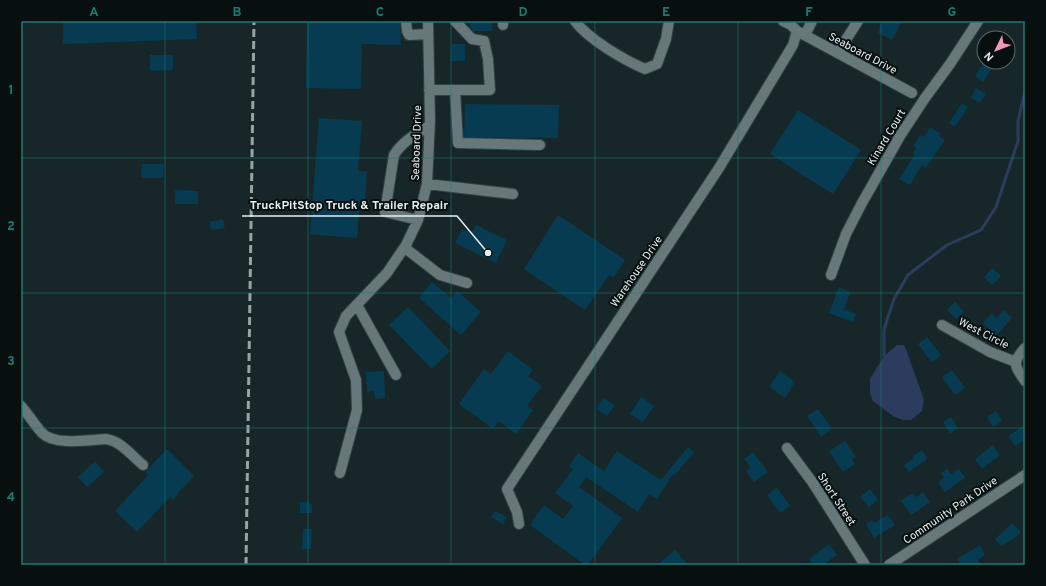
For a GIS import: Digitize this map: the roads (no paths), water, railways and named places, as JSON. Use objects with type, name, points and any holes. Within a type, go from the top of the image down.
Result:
[{"type":"street","points":[[406,21],[409,35],[428,34]]},
{"type":"street","name":"Seaboard Drive","points":[[340,473],[357,410],[356,380],[339,332],[346,316],[387,273],[405,248],[418,220],[427,184],[429,126],[428,21]]},
{"type":"street","points":[[429,90],[490,90],[488,59],[484,41],[472,39],[455,21]]},
{"type":"street","points":[[575,21],[582,30],[628,62],[645,69],[657,64],[666,38],[669,21]]},
{"type":"street","name":"Seaboard Drive","points":[[783,21],[791,24],[801,33],[912,93]]},
{"type":"street","points":[[801,33],[812,21]]},
{"type":"street","points":[[838,52],[858,21]]},
{"type":"street","name":"Kinard Court","points":[[831,275],[849,228],[900,136],[978,21]]},
{"type":"street","name":"Warehouse Drive","points":[[519,524],[517,512],[507,489],[719,168],[801,33]]},
{"type":"street","points":[[455,90],[458,144],[540,145]]},
{"type":"street","points":[[418,220],[385,212],[394,155],[399,147],[415,134],[429,126]]},
{"type":"street","points":[[427,184],[513,194]]},
{"type":"street","points":[[405,248],[440,275],[467,283]]},
{"type":"street","points":[[357,305],[396,375]]},
{"type":"street","name":"West Circle","points":[[942,325],[990,352],[1016,362]]},
{"type":"street","points":[[1025,348],[1017,357],[1016,362],[1016,367],[1025,381]]},
{"type":"street","points":[[21,406],[43,434],[53,439],[62,441],[112,440],[143,466]]},
{"type":"street","name":"Short Street","points":[[787,448],[813,483],[865,565]]},
{"type":"street","name":"Community Park Drive","points":[[889,565],[1025,475]]},
{"type":"water","points":[[897,345],[904,345],[924,400],[922,411],[911,420],[903,420],[893,416],[873,401],[870,394],[870,379],[884,356]]},
{"type":"waterway","points":[[885,359],[884,330],[894,299],[908,275],[947,245],[981,230],[996,207],[1018,141],[1018,121],[1025,91]]},
{"type":"railway","points":[[246,565],[254,21]]},
{"type":"place","name":"TruckPitStop Truck & Trailer Repair","points":[[488,253]]}]
